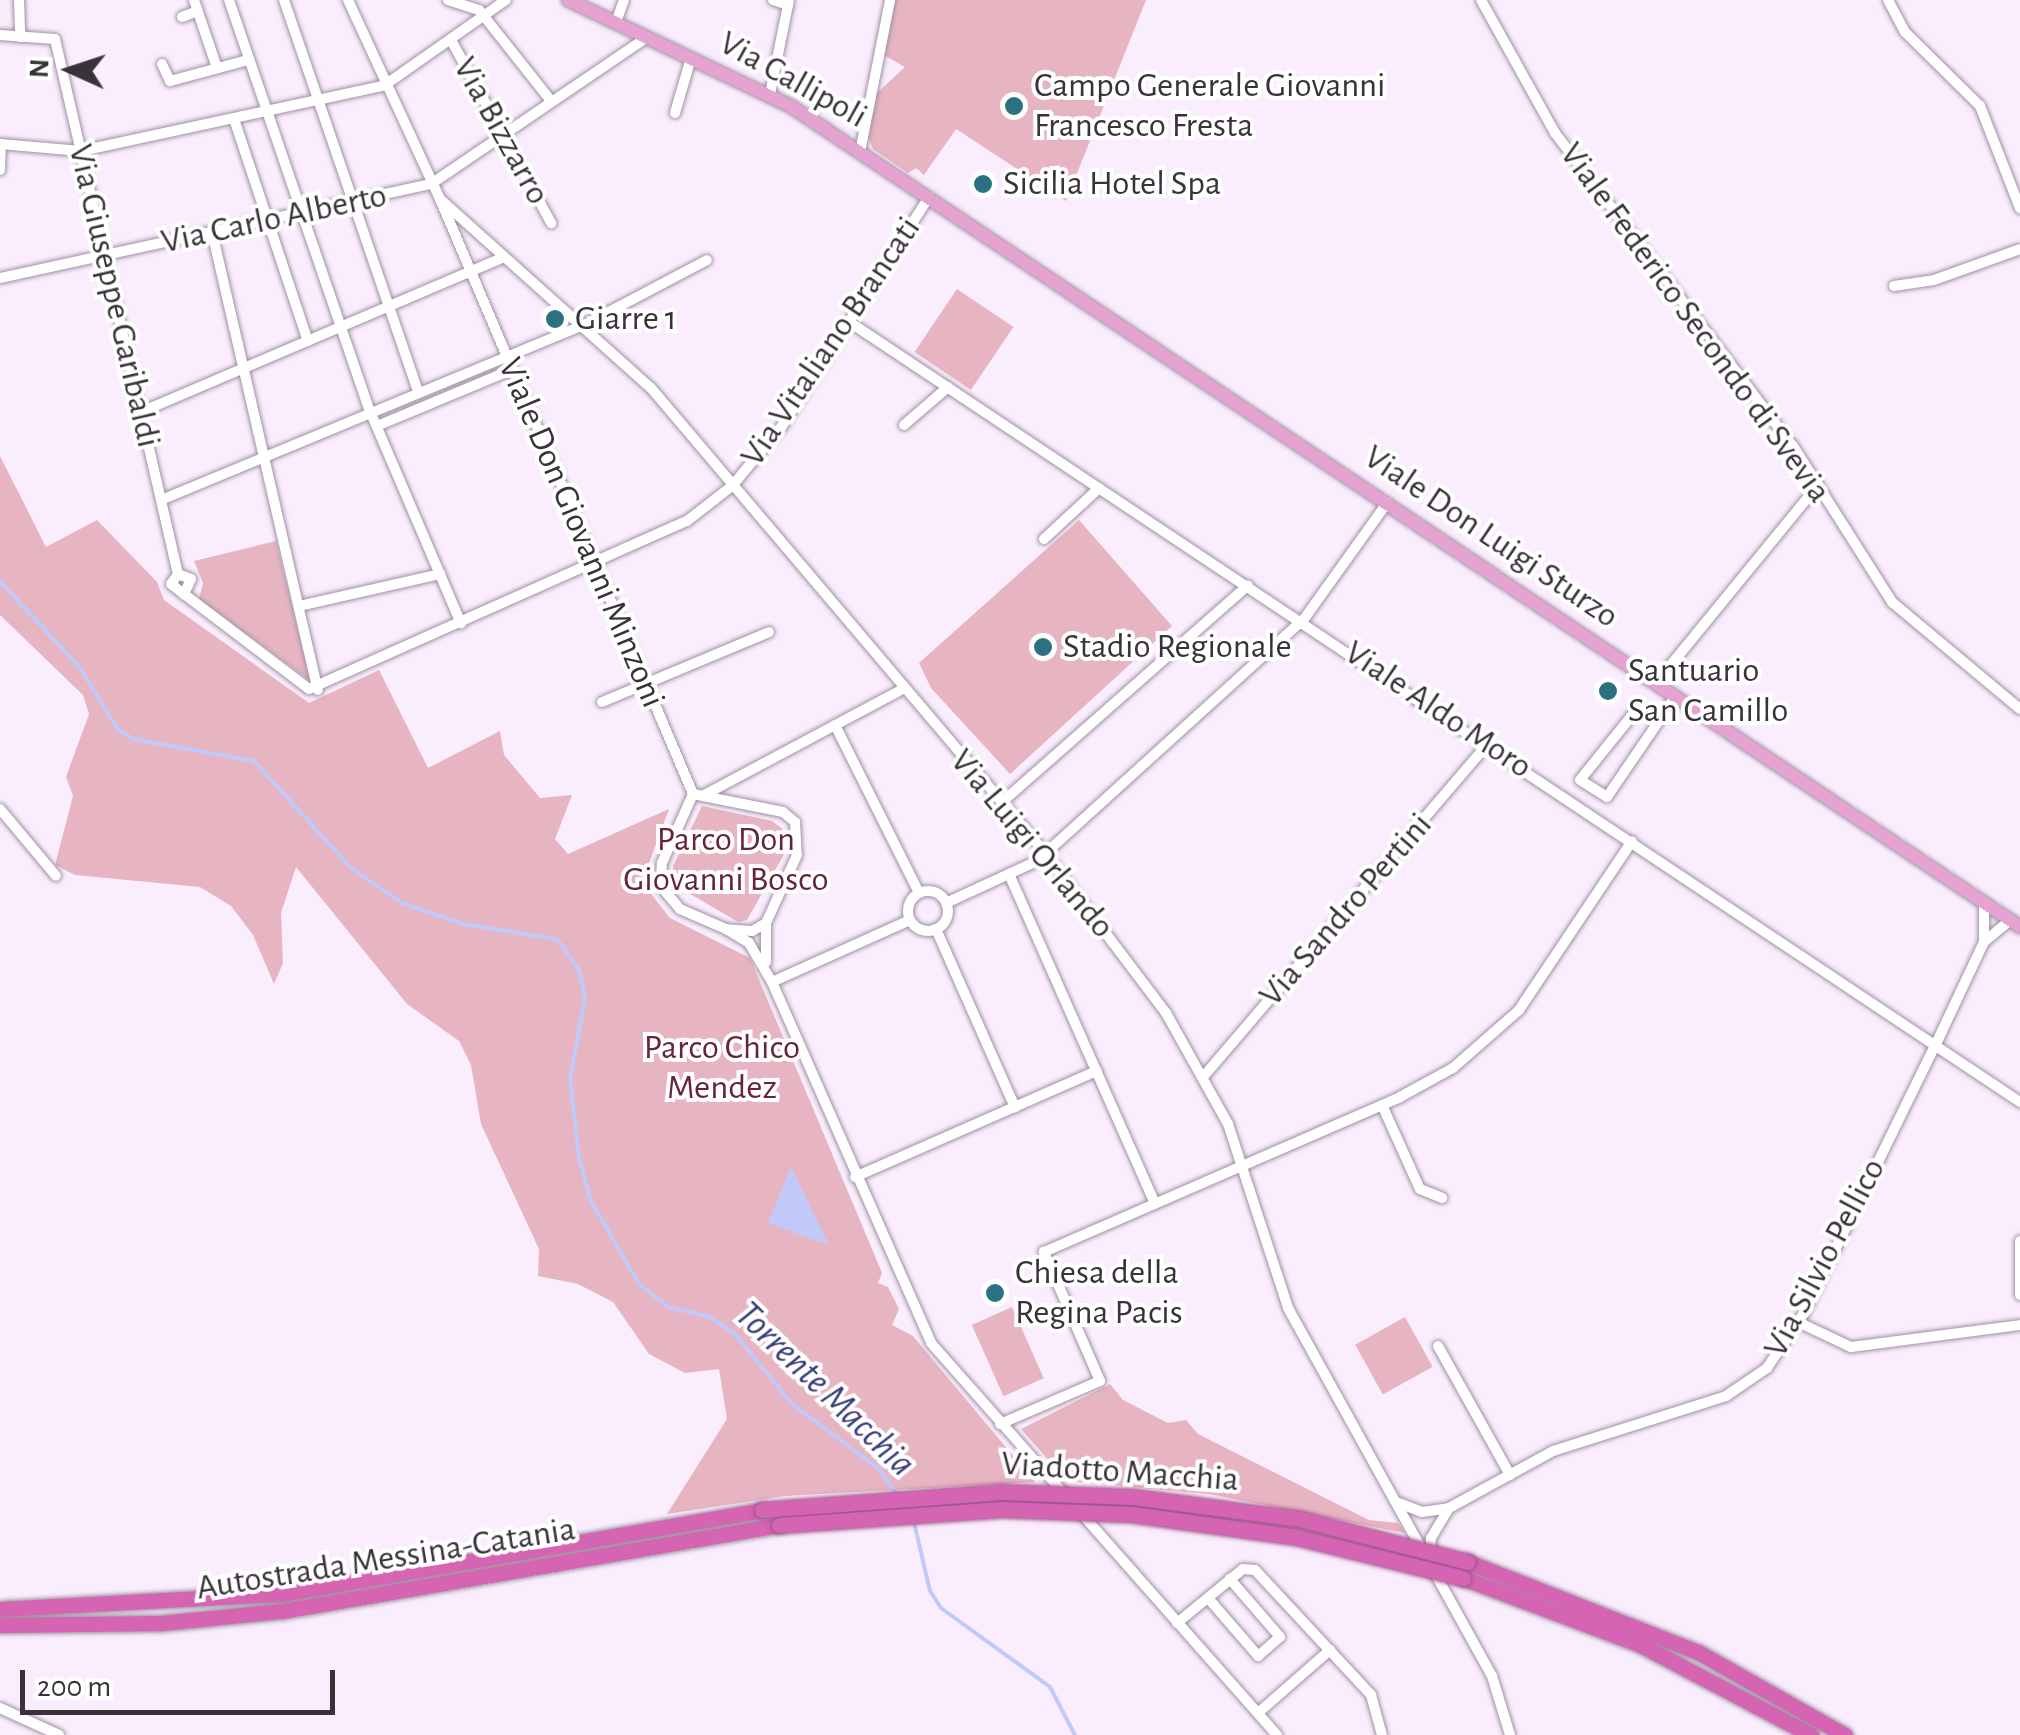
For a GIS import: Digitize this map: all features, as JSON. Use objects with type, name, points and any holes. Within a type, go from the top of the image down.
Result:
[{"type":"highway","name":"Viadotto Macchia","points":[[762,1510],[999,1492],[1133,1497],[1300,1519],[1466,1570]]},
{"type":"highway","name":"Viadotto Macchia","points":[[778,1525],[1001,1509],[1132,1514],[1297,1537],[1466,1570]]},
{"type":"highway","name":"Autostrada Messina-Catania","points":[[0,1609],[281,1594],[762,1510]]},
{"type":"highway","name":"Autostrada Messina-Catania","points":[[0,1625],[132,1624],[282,1611],[778,1525]]},
{"type":"highway","points":[[1466,1570],[1639,1644],[1812,1735]]},
{"type":"highway","points":[[1466,1570],[1646,1628],[1846,1735]]},
{"type":"main road","name":"Via Callipoli","points":[[568,0],[770,94],[929,197]]},
{"type":"main road","name":"Viale Don Luigi Sturzo","points":[[929,197],[2015,924]]},
{"type":"street","points":[[0,35],[16,36],[19,0]]},
{"type":"street","points":[[228,0],[370,411],[461,623]]},
{"type":"street","points":[[284,0],[418,391]]},
{"type":"street","points":[[348,0],[440,199]]},
{"type":"street","points":[[448,0],[483,17],[551,101]]},
{"type":"street","points":[[0,170],[1,144],[81,151],[385,86],[506,0]]},
{"type":"street","points":[[616,22],[624,0]]},
{"type":"street","points":[[770,94],[789,3],[773,0]]},
{"type":"street","points":[[860,152],[890,0]]},
{"type":"street","name":"Viale Federico Secondo di Svevia","points":[[1481,0],[1555,134],[1818,485],[1892,602],[2020,709]]},
{"type":"street","points":[[1888,0],[1905,32],[1980,106],[2020,208]]},
{"type":"street","points":[[182,18],[196,6],[217,68]]},
{"type":"street","name":"Via Giuseppe Garibaldi","points":[[16,36],[56,39],[178,574],[191,578],[184,594],[299,686],[321,688]]},
{"type":"street","points":[[432,184],[648,37]]},
{"type":"street","name":"Via Bizzarro","points":[[451,40],[551,222]]},
{"type":"street","points":[[676,113],[692,58]]},
{"type":"street","points":[[162,64],[170,80],[248,60]]},
{"type":"street","points":[[234,118],[308,341]]},
{"type":"street","name":"Via Carlo Alberto","points":[[0,278],[432,184]]},
{"type":"street","name":"Via Vitaliano Brancati","points":[[321,688],[687,521],[732,486],[782,426],[929,197]]},
{"type":"street","name":"Viale Don Giovanni Minzoni","points":[[440,199],[644,684],[697,792]]},
{"type":"street","name":"Via Luigi Orlando","points":[[440,199],[650,388],[901,690],[1045,853],[1139,976],[1204,1076],[1244,1166],[1288,1308],[1492,1676],[1510,1735]]},
{"type":"street","points":[[212,232],[321,688]]},
{"type":"street","points":[[1894,286],[1934,280],[2020,249]]},
{"type":"street","points":[[141,412],[389,306],[472,275],[502,258]]},
{"type":"street","points":[[160,497],[174,495],[582,326],[707,260]]},
{"type":"street","name":"Viale Aldo Moro","points":[[851,322],[1304,619],[2020,1102]]},
{"type":"street","points":[[377,426],[512,370]]},
{"type":"street","points":[[904,425],[948,387]]},
{"type":"street","points":[[1656,683],[1818,485]]},
{"type":"street","points":[[1044,538],[1100,488]]},
{"type":"street","points":[[951,900],[944,923],[936,930],[916,928],[910,920],[911,900],[919,893],[930,891],[951,900],[1045,853],[1304,619],[1387,503]]},
{"type":"street","points":[[303,605],[440,574]]},
{"type":"street","points":[[1000,803],[1248,585]]},
{"type":"street","points":[[602,702],[769,632]]},
{"type":"street","points":[[901,690],[697,792],[662,863],[661,886],[680,909],[750,943],[772,982],[916,1319],[1000,1424],[1277,1735]]},
{"type":"street","points":[[1631,762],[1611,749],[1600,750],[1580,780],[1607,797],[1631,762],[1676,696]]},
{"type":"street","points":[[1611,749],[1638,708]]},
{"type":"street","points":[[835,726],[919,893]]},
{"type":"street","name":"Via Sandro Pertini","points":[[1204,1076],[1488,744]]},
{"type":"street","points":[[697,792],[783,812],[794,822],[797,855],[766,922],[762,945],[772,982]]},
{"type":"street","points":[[0,809],[56,876]]},
{"type":"street","points":[[1000,1424],[1100,1381],[1044,1252],[1382,1106],[1452,1068],[1519,1010],[1632,841]]},
{"type":"street","points":[[1009,874],[1156,1203]]},
{"type":"street","points":[[1984,904],[1984,942]]},
{"type":"street","points":[[772,982],[910,920]]},
{"type":"street","points":[[726,929],[742,932],[766,922]]},
{"type":"street","points":[[1984,942],[2015,924]]},
{"type":"street","points":[[936,930],[1014,1107]]},
{"type":"street","name":"Via Silvio Pellico","points":[[1411,1530],[1553,1452],[1742,1388],[1767,1368],[1798,1322],[1984,942]]},
{"type":"street","points":[[855,1177],[1097,1071]]},
{"type":"street","points":[[1382,1106],[1420,1190],[1442,1198]]},
{"type":"street","points":[[2020,1241],[2020,1295]]},
{"type":"street","points":[[1798,1322],[1850,1347],[2020,1325]]},
{"type":"street","points":[[1438,1346],[1510,1475]]},
{"type":"street","points":[[1396,1502],[1422,1512],[1444,1509],[1429,1563]]},
{"type":"street","points":[[1411,1530],[1438,1526]]},
{"type":"street","points":[[1177,1623],[1249,1568],[1376,1702],[1382,1735]]},
{"type":"street","points":[[1208,1598],[1258,1656],[1280,1637],[1230,1580]]},
{"type":"street","points":[[1258,1714],[1330,1650]]},
{"type":"street","points":[[0,1708],[60,1735]]},
{"type":"green space","name":"Campo Generale Giovanni Francesco Fresta","points":[[893,0],[1146,0],[1066,201],[956,129],[924,175],[916,168],[908,173],[873,149],[868,136],[877,93],[905,67],[882,54]]},
{"type":"green space","points":[[957,289],[1013,327],[971,390],[915,352]]},
{"type":"green space","name":"Parco Chico Mendez","points":[[0,456],[46,547],[97,520],[157,582],[164,600],[309,703],[379,670],[428,768],[500,731],[504,755],[540,798],[572,795],[555,839],[568,854],[669,809],[648,866],[652,895],[670,918],[750,958],[882,1273],[878,1283],[888,1287],[899,1309],[892,1325],[913,1336],[1035,1482],[785,1496],[667,1514],[727,1419],[719,1369],[685,1373],[649,1354],[613,1302],[578,1284],[538,1276],[539,1249],[481,1124],[471,1065],[459,1041],[407,1004],[296,867],[281,913],[283,963],[274,984],[253,935],[231,906],[200,887],[75,875],[55,865],[73,796],[66,777],[89,714],[83,695],[0,615]]},
{"type":"green space","name":"Stadio Regionale","points":[[1079,520],[1172,626],[1010,774],[931,688],[919,663]]},
{"type":"green space","points":[[276,541],[309,680],[199,599],[203,583],[194,561]]},
{"type":"green space","name":"Parco Don Giovanni Bosco","points":[[702,806],[772,821],[785,831],[787,849],[747,920],[738,922],[675,885],[673,866]]},
{"type":"green space","points":[[1012,1307],[1044,1378],[1004,1396],[972,1325]]},
{"type":"green space","points":[[1405,1317],[1433,1367],[1383,1394],[1355,1345]]},
{"type":"green space","points":[[1110,1384],[1123,1400],[1168,1423],[1186,1420],[1198,1434],[1369,1520],[1398,1523],[1405,1533],[1209,1494],[1067,1481],[1021,1429]]},
{"type":"water","points":[[791,1167],[829,1245],[768,1223]]},
{"type":"waterway","name":"Torrente Macchia","points":[[0,581],[80,668],[117,728],[133,739],[254,761],[351,868],[402,903],[463,924],[557,939],[579,970],[585,998],[570,1078],[579,1158],[591,1201],[639,1284],[668,1307],[710,1317],[735,1334],[792,1404],[878,1468],[896,1494]]},
{"type":"waterway","name":"Torrente Macchia","points":[[913,1518],[930,1591],[941,1608],[1050,1687],[1075,1735]]},
{"type":"place","name":"Campo Generale Giovanni Francesco Fresta","points":[[1014,106]]},
{"type":"place","name":"Sicilia Hotel Spa","points":[[983,184]]},
{"type":"place","name":"Giarre 1","points":[[555,319]]},
{"type":"place","name":"Stadio Regionale","points":[[1043,647]]},
{"type":"place","name":"Santuario San Camillo","points":[[1608,691]]},
{"type":"place","name":"Chiesa della Regina Pacis","points":[[995,1293]]}]
